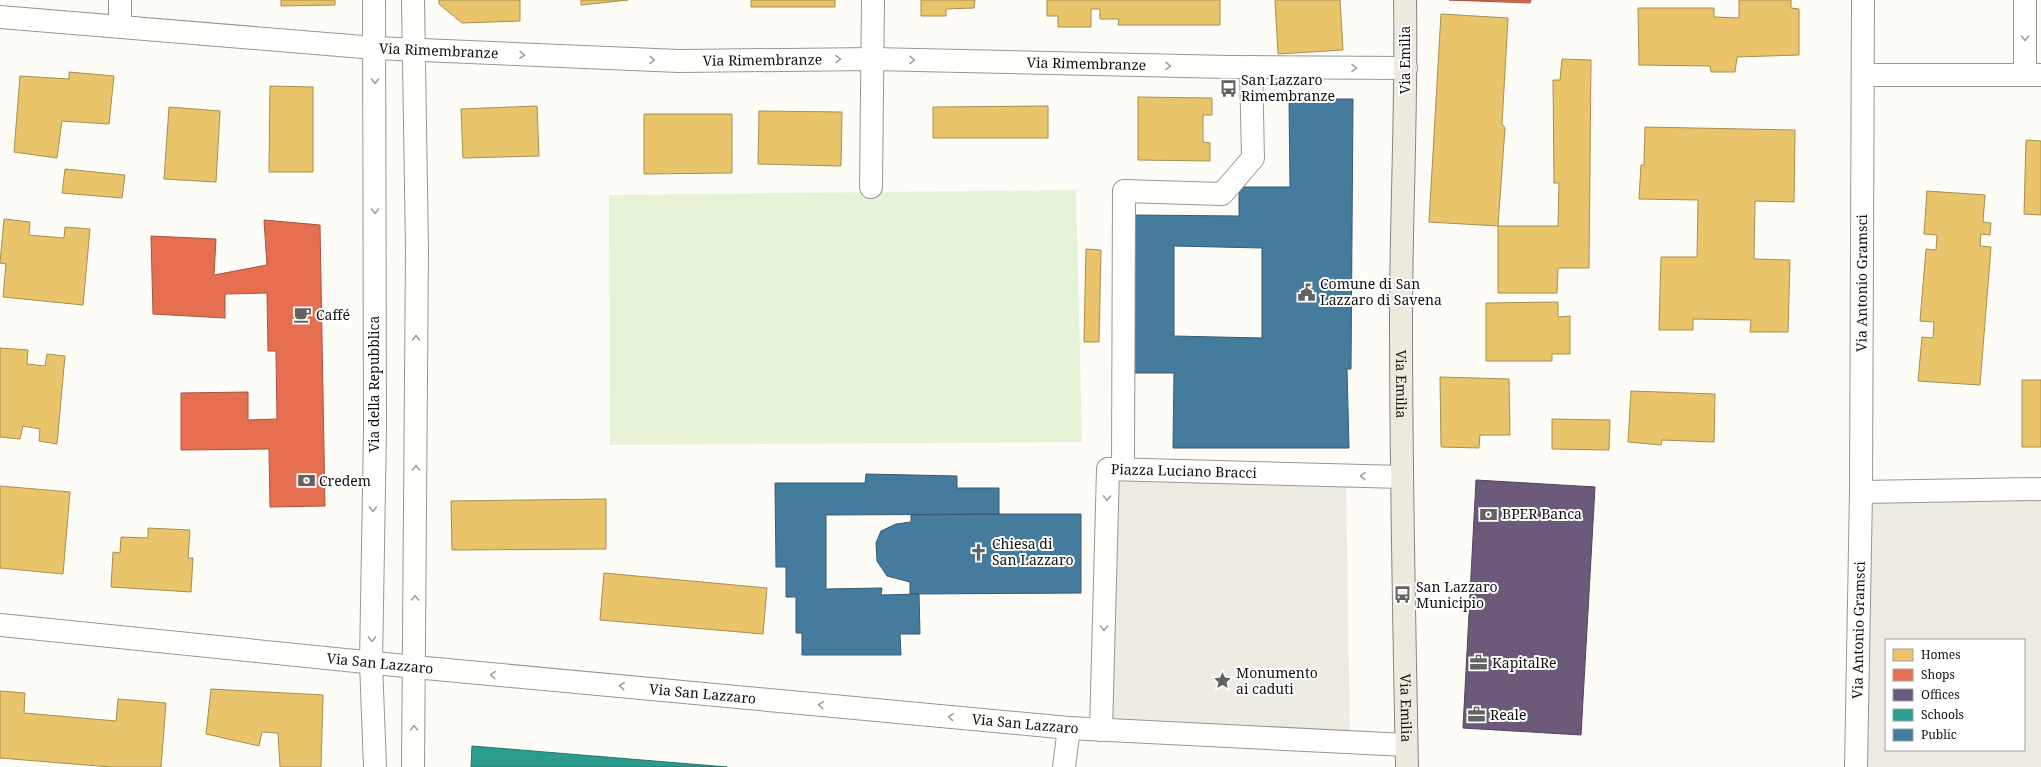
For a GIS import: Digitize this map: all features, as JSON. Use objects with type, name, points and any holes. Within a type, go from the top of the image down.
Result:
[{"type":"main road","name":"Via Emilia","points":[[1405,0],[1406,68],[1401,318],[1407,767]]},
{"type":"street","points":[[120,0],[120,26]]},
{"type":"street","name":"Via della Repubblica","points":[[374,0],[375,429],[371,663],[374,767]]},
{"type":"street","points":[[413,0],[417,249],[415,667],[413,767]]},
{"type":"street","points":[[871,187],[873,0]]},
{"type":"street","name":"Via Antonio Gramsci","points":[[1856,767],[1861,492],[1863,0]]},
{"type":"street","points":[[1863,74],[2033,75],[2025,0]]},
{"type":"street","name":"Via Rimembranze","points":[[0,17],[375,48],[678,61],[873,59],[1251,68],[1406,68]]},
{"type":"street","points":[[1123,469],[1124,191],[1222,194],[1252,158],[1251,68]]},
{"type":"street","name":"Piazza Luciano Bracci","points":[[1101,730],[1108,469],[1402,478]]},
{"type":"street","points":[[1861,492],[2041,489]]},
{"type":"street","name":"Via San Lazzaro","points":[[0,625],[371,663],[1069,728],[1406,745]]},
{"type":"street","points":[[1064,767],[1069,728]]},
{"type":"green space","points":[[1076,190],[1082,442],[610,445],[609,195]]},
{"type":"shaded area","points":[[1108,469],[1346,476],[1350,743],[1101,730]]},
{"type":"shaded area","points":[[2041,489],[2041,767],[1859,767],[1861,492]]},
{"type":"building: Homes","points":[[281,0],[335,0],[335,5],[281,6]]},
{"type":"building: Homes","points":[[439,0],[520,0],[520,21],[462,23],[439,4]]},
{"type":"building: Homes","points":[[581,0],[628,0],[581,5]]},
{"type":"building: Homes","points":[[751,0],[835,0],[835,7],[751,7]]},
{"type":"building: Homes","points":[[921,0],[975,0],[974,8],[946,9],[946,16],[921,16]]},
{"type":"building: Homes","points":[[1047,0],[1220,0],[1220,25],[1118,25],[1119,19],[1100,19],[1100,9],[1091,9],[1091,27],[1058,27],[1058,16],[1047,16]]},
{"type":"building: Homes","points":[[1275,0],[1340,0],[1343,50],[1278,54]]},
{"type":"building: Homes","points":[[1739,0],[1791,0],[1791,8],[1799,9],[1799,55],[1737,57],[1735,72],[1711,72],[1710,66],[1639,65],[1638,8],[1714,8],[1714,17],[1739,18]]},
{"type":"building: Homes","points":[[1441,14],[1508,18],[1502,124],[1505,128],[1498,226],[1429,222]]},
{"type":"building: Homes","points":[[1562,59],[1591,60],[1589,268],[1558,268],[1557,293],[1498,293],[1498,226],[1558,226],[1559,183],[1554,183],[1553,80],[1560,80]]},
{"type":"building: Homes","points":[[69,72],[114,76],[109,124],[62,121],[57,158],[14,152],[20,76],[69,79]]},
{"type":"building: Homes","points":[[270,86],[313,87],[313,172],[269,172]]},
{"type":"building: Homes","points":[[1138,97],[1212,98],[1212,115],[1203,115],[1203,142],[1210,143],[1210,161],[1138,160]]},
{"type":"building: Homes","points":[[537,106],[539,156],[463,158],[461,109]]},
{"type":"building: Homes","points":[[1048,106],[1048,138],[933,138],[933,107]]},
{"type":"building: Homes","points":[[169,107],[220,111],[216,182],[164,179]]},
{"type":"building: Homes","points":[[759,111],[842,112],[841,166],[758,164]]},
{"type":"building: Homes","points":[[644,114],[732,114],[732,173],[644,174]]},
{"type":"building: Homes","points":[[1645,127],[1795,130],[1794,202],[1755,201],[1754,259],[1790,260],[1788,332],[1750,332],[1751,320],[1693,319],[1693,330],[1659,330],[1661,257],[1697,257],[1698,200],[1639,199],[1641,165],[1644,165]]},
{"type":"building: Homes","points":[[2026,140],[2041,141],[2041,215],[2024,214]]},
{"type":"building: Homes","points":[[65,169],[125,175],[122,198],[62,193]]},
{"type":"building: Homes","points":[[1927,191],[1985,195],[1983,222],[1991,223],[1990,235],[1981,234],[1980,246],[1991,247],[1980,385],[1918,381],[1922,337],[1933,338],[1934,322],[1920,321],[1926,249],[1936,250],[1937,235],[1924,234]]},
{"type":"building: Homes","points":[[4,219],[30,222],[29,235],[64,238],[65,227],[90,229],[83,305],[3,297],[6,264],[0,263]]},
{"type":"building: Homes","points":[[1086,249],[1101,250],[1099,342],[1084,342]]},
{"type":"building: Homes","points":[[1558,302],[1558,317],[1570,316],[1570,354],[1552,354],[1552,361],[1486,361],[1486,303]]},
{"type":"building: Homes","points":[[0,348],[28,350],[27,364],[45,366],[47,354],[65,356],[57,444],[39,441],[40,429],[23,426],[20,439],[0,437]]},
{"type":"building: Homes","points":[[1440,377],[1509,379],[1510,435],[1480,435],[1479,448],[1441,447]]},
{"type":"building: Homes","points":[[2022,380],[2041,380],[2041,447],[2022,447]]},
{"type":"building: Homes","points":[[1631,391],[1715,394],[1714,442],[1662,440],[1661,445],[1628,442]]},
{"type":"building: Homes","points":[[1552,419],[1610,420],[1609,450],[1552,449]]},
{"type":"building: Homes","points":[[0,486],[70,492],[63,574],[0,568]]},
{"type":"building: Homes","points":[[606,499],[606,549],[452,550],[451,501]]},
{"type":"building: Homes","points":[[148,528],[190,530],[188,558],[193,558],[191,592],[111,587],[113,552],[120,553],[121,537],[148,538]]},
{"type":"building: Homes","points":[[604,573],[767,588],[763,634],[600,620]]},
{"type":"building: Homes","points":[[211,689],[323,695],[321,767],[280,767],[278,733],[262,732],[259,746],[206,734]]},
{"type":"building: Homes","points":[[0,691],[25,693],[24,713],[116,721],[118,699],[166,703],[161,767],[111,767],[0,758]]},
{"type":"building: Shops","points":[[1449,0],[1531,0],[1530,3]]},
{"type":"building: Shops","points":[[264,220],[320,225],[325,506],[270,507],[269,449],[181,450],[181,393],[248,392],[248,420],[277,419],[276,351],[268,351],[267,293],[225,294],[225,318],[153,314],[151,236],[216,239],[214,275],[267,265]]},
{"type":"building: Offices","points":[[1476,480],[1595,487],[1581,735],[1463,728]]},
{"type":"building: Schools","points":[[472,746],[727,767],[471,767]]},
{"type":"building: Public","name":"Comune di San Lazzaro di Savena","points":[[1289,99],[1353,99],[1351,369],[1347,369],[1349,448],[1173,448],[1174,373],[1133,373],[1133,215],[1239,216],[1239,187],[1290,187]],"holes":[[[1174,246],[1262,248],[1262,338],[1174,336]]]},
{"type":"building: Public","points":[[866,474],[957,476],[957,488],[999,488],[999,514],[826,515],[826,589],[882,588],[881,595],[919,594],[920,634],[900,634],[901,655],[802,655],[802,633],[796,633],[796,597],[786,597],[786,567],[776,567],[775,483],[865,483]]},
{"type":"building: Public","name":"Chiesa di San Lazzaro","points":[[1081,514],[1081,593],[910,594],[910,582],[887,576],[877,561],[876,543],[881,531],[896,524],[911,522],[911,515]]},
{"type":"place","name":"San Lazzaro Rimembranze","points":[[1228,88]]},
{"type":"place","name":"Comune di San Lazzaro di Savena","points":[[1307,292]]},
{"type":"place","name":"Caffé","points":[[303,315]]},
{"type":"place","name":"Credem","points":[[306,481]]},
{"type":"place","name":"BPER Banca","points":[[1489,514]]},
{"type":"place","name":"Chiesa di San Lazzaro","points":[[979,552]]},
{"type":"place","name":"San Lazzaro Municipio","points":[[1403,595]]},
{"type":"place","name":"KapitalRe","points":[[1479,663]]},
{"type":"place","name":"Monumento ai caduti","points":[[1223,681]]},
{"type":"place","name":"Reale","points":[[1477,715]]}]
